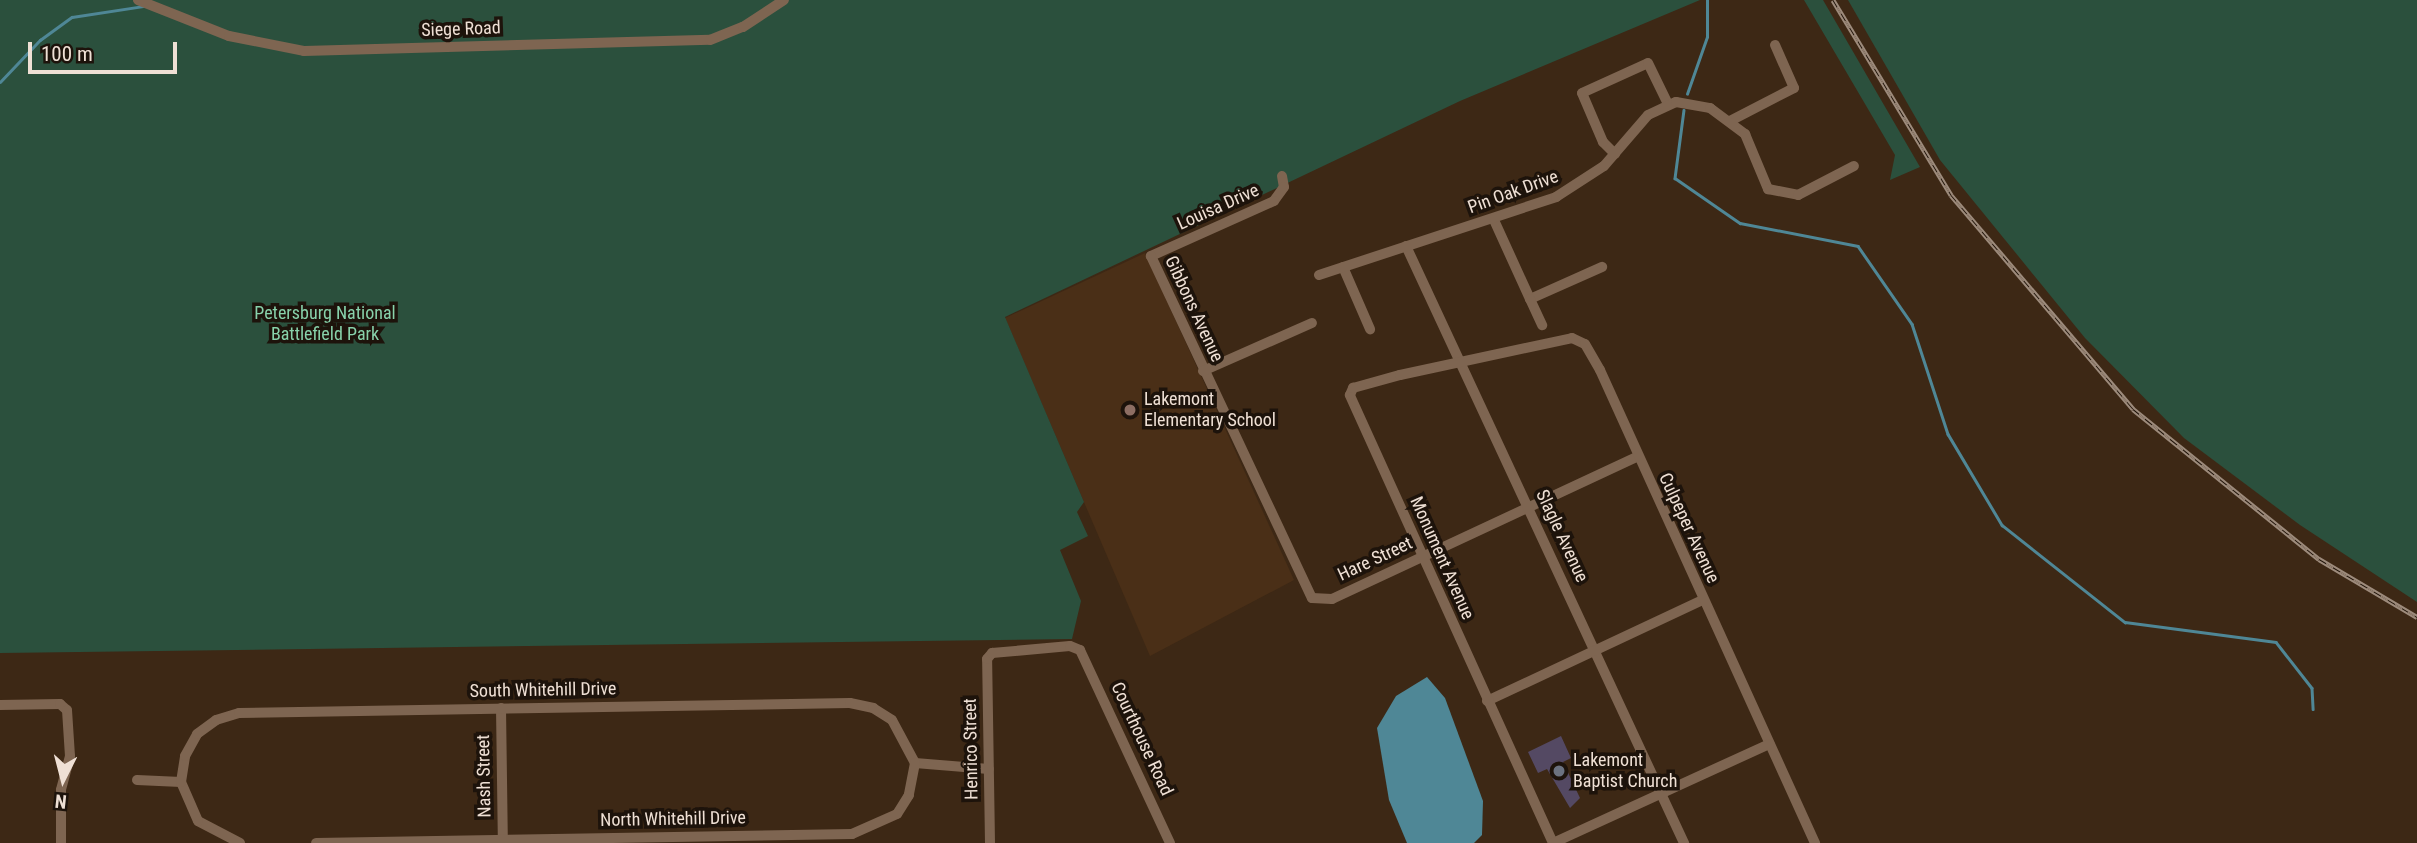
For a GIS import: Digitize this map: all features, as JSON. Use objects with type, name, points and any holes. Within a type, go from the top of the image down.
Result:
[{"type":"street","name":"Siege Road","points":[[138,0],[229,36],[304,51],[710,40],[743,27],[784,0]]},
{"type":"street","points":[[1730,121],[1792,92],[1795,84],[1775,45]]},
{"type":"street","points":[[1615,154],[1599,135],[1583,93],[1648,63],[1668,104],[1699,104],[1730,121],[1755,149],[1768,189],[1798,195],[1854,166]]},
{"type":"street","name":"Pin Oak Drive","points":[[1319,275],[1494,220],[1576,187],[1615,154],[1645,118],[1668,104]]},
{"type":"street","name":"Louisa Drive","points":[[1151,256],[1274,201],[1282,193],[1282,176]]},
{"type":"street","points":[[1494,220],[1542,325]]},
{"type":"street","name":"Slagle Avenue","points":[[1406,246],[1462,361],[1684,843]]},
{"type":"street","name":"Gibbons Avenue","points":[[1151,256],[1278,529]]},
{"type":"street","points":[[1343,267],[1370,328]]},
{"type":"street","points":[[1530,299],[1602,267]]},
{"type":"street","points":[[1203,371],[1312,323]]},
{"type":"street","name":"Culpeper Avenue","points":[[1462,361],[1579,340],[1600,370],[1636,457],[1815,843]]},
{"type":"street","name":"Monument Avenue","points":[[1462,361],[1351,391],[1422,557],[1553,843]]},
{"type":"street","name":"Hare Street","points":[[1278,529],[1309,595],[1317,601],[1422,557],[1636,457]]},
{"type":"street","points":[[1487,701],[1703,600]]},
{"type":"street","name":"Courthouse Road","points":[[989,655],[1080,650],[1170,843]]},
{"type":"street","name":"Henrico Street","points":[[989,655],[990,843]]},
{"type":"street","points":[[0,705],[60,704],[68,713],[61,843]]},
{"type":"street","name":"South Whitehill Drive","points":[[181,782],[189,746],[208,725],[227,715],[501,708],[860,704],[892,720],[907,739],[915,763]]},
{"type":"street","name":"Nash Street","points":[[501,708],[503,841]]},
{"type":"street","points":[[1553,843],[1769,744]]},
{"type":"street","points":[[915,763],[989,769]]},
{"type":"street","name":"North Whitehill Drive","points":[[316,843],[746,839],[852,834],[875,828],[904,804],[915,763]]},
{"type":"street","points":[[137,780],[181,782],[198,821],[240,843]]},
{"type":"shaded area","name":"Lakemont Elementary School","points":[[1145,253],[1294,580],[1150,656],[1005,318]]},
{"type":"green space","name":"Petersburg National Battlefield Park","points":[[0,0],[1700,0],[1460,101],[1005,317],[1084,502],[1077,512],[1088,536],[1060,550],[1081,601],[1072,639],[0,653]]},
{"type":"green space","points":[[1804,0],[1823,0],[1920,167],[1890,180],[1895,155]]},
{"type":"green space","points":[[1848,0],[2417,0],[2417,602],[2300,525],[2184,438],[2085,338],[1940,160]]},
{"type":"water","points":[[1427,677],[1445,698],[1483,801],[1482,835],[1474,843],[1407,843],[1389,800],[1377,728],[1396,696]]},
{"type":"building","name":"Lakemont Baptist Church","points":[[1561,736],[1571,758],[1563,762],[1580,798],[1570,808],[1547,769],[1538,773],[1528,752]]},
{"type":"waterway","points":[[1687,94],[1707,37],[1707,0]]},
{"type":"waterway","points":[[0,82],[40,40],[72,17],[144,6]]},
{"type":"waterway","points":[[1684,110],[1675,178],[1740,223],[1858,246],[1912,324],[1948,434],[2002,525],[2125,622],[2276,642],[2312,688],[2313,709]]},
{"type":"railway","points":[[1833,0],[1951,195],[2133,409],[2319,559],[2417,617]]},
{"type":"place","name":"Lakemont Elementary School","points":[[1130,410]]},
{"type":"place","name":"Lakemont Baptist Church","points":[[1559,771]]}]
